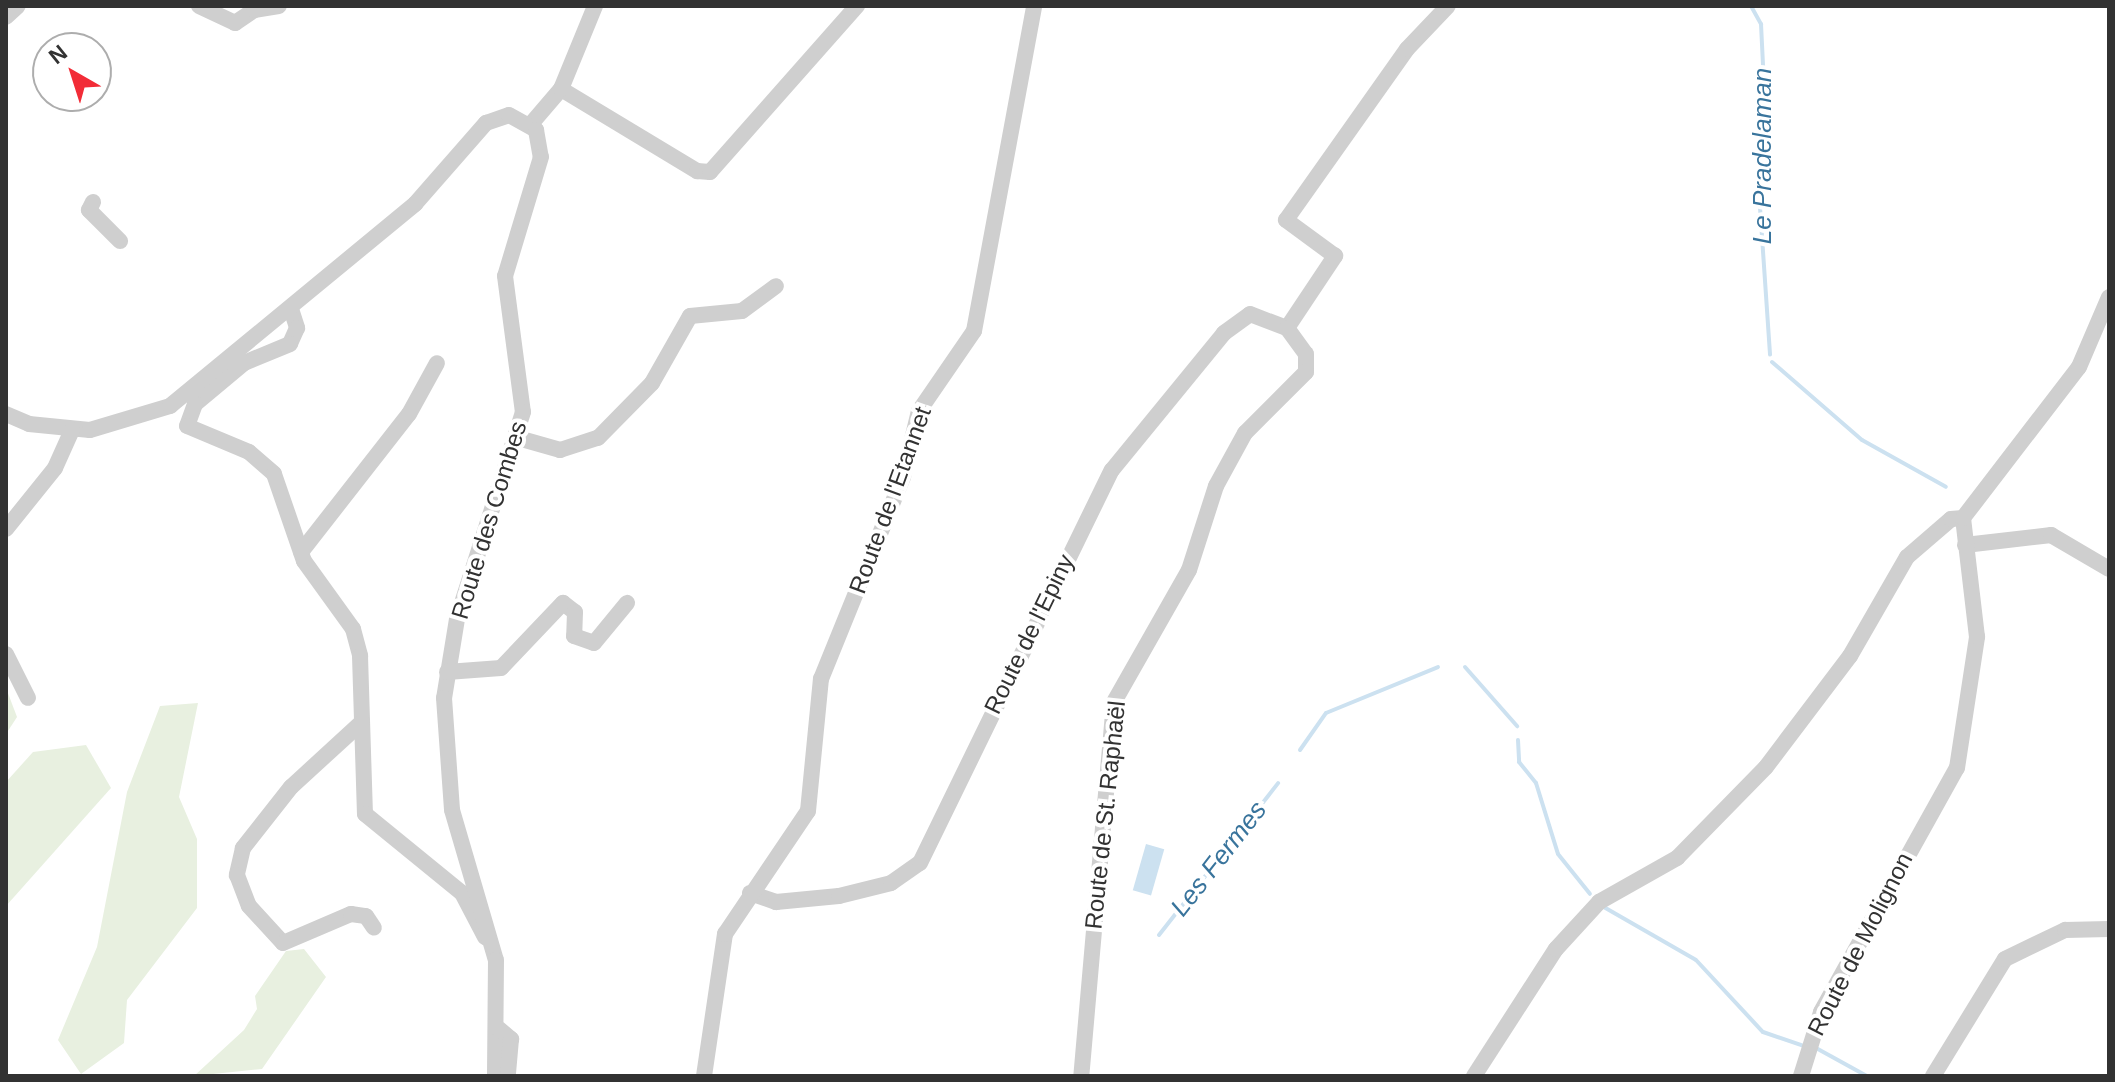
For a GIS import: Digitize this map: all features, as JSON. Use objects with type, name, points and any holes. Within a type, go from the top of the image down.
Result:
[{"type":"street","points":[[6,17],[18,6]]},
{"type":"street","points":[[199,6],[235,23],[258,8],[279,6]]},
{"type":"street","points":[[6,414],[72,430],[126,424],[170,406],[291,309],[430,190],[486,123],[509,115],[531,124],[561,89],[595,6]]},
{"type":"street","points":[[561,89],[710,172],[857,6]]},
{"type":"street","name":"Route de l'Etannet","points":[[704,1076],[725,934],[808,811],[821,679],[903,477],[919,411],[974,331],[1034,6]]},
{"type":"street","points":[[1287,328],[1335,256],[1286,220],[1407,49],[1448,6]]},
{"type":"street","name":"Route des Combes","points":[[499,1029],[493,940],[450,799],[447,672],[460,607],[518,438],[524,396],[505,276],[541,157],[531,124]]},
{"type":"street","points":[[93,202],[89,210],[120,241]]},
{"type":"street","points":[[518,438],[560,450],[598,438],[652,383],[690,316],[742,311],[776,286]]},
{"type":"street","points":[[1474,1076],[1556,949],[1599,902],[1677,858],[1766,767],[1850,656],[1907,557],[1951,519],[1963,518],[2079,367],[2109,297]]},
{"type":"street","points":[[291,309],[297,328],[290,344],[244,363],[195,404],[187,426],[268,466],[301,552],[353,629],[362,722],[365,814],[462,893],[493,940]]},
{"type":"street","name":"Route de l'Epiny","points":[[750,893],[776,902],[839,896],[891,883],[920,863],[1112,470],[1224,333],[1250,314],[1287,328]]},
{"type":"street","name":"Route de St. Raphaël","points":[[1081,1076],[1114,702],[1189,570],[1216,486],[1245,433],[1306,372],[1306,354],[1287,328]]},
{"type":"street","points":[[301,552],[409,414],[437,363]]},
{"type":"street","points":[[6,529],[55,468],[72,430]]},
{"type":"street","name":"Route de Molignon","points":[[1801,1076],[1808,1046],[1890,897],[1917,832],[1953,779],[1977,637],[1963,518]]},
{"type":"street","points":[[1965,545],[2051,535],[2109,569]]},
{"type":"street","points":[[447,672],[501,668],[563,603],[575,612],[574,636],[594,643],[627,603]]},
{"type":"street","points":[[6,654],[28,698]]},
{"type":"street","points":[[362,722],[291,787],[243,848],[237,875],[249,906],[283,943],[351,914],[366,916],[374,928]]},
{"type":"street","points":[[1933,1076],[2005,959],[2065,930],[2109,929]]},
{"type":"street","points":[[495,1076],[499,1029]]},
{"type":"street","points":[[499,1029],[511,1039],[508,1076]]},
{"type":"green space","points":[[6,688],[17,717],[6,734]]},
{"type":"green space","points":[[198,703],[179,797],[197,839],[197,908],[127,1000],[124,1043],[81,1074],[58,1040],[97,947],[127,792],[160,706]]},
{"type":"green space","points":[[86,745],[111,788],[6,906],[6,782],[33,752]]},
{"type":"green space","points":[[304,949],[326,977],[262,1069],[194,1076],[244,1030],[257,1009],[255,996],[286,951]]},
{"type":"water","points":[[1146,844],[1164,849],[1151,895],[1133,890]]},
{"type":"waterway","name":"Le Pradelaman","points":[[1751,6],[1761,24],[1766,126],[1758,178],[1770,355]]},
{"type":"waterway","name":"Le Pradelaman","points":[[1772,362],[1862,440],[1946,487]]},
{"type":"waterway","name":"Les Fermes","points":[[1300,750],[1326,713],[1438,667]]},
{"type":"waterway","name":"Les Fermes","points":[[1465,667],[1517,726]]},
{"type":"waterway","name":"Les Fermes","points":[[1518,740],[1519,762],[1536,783],[1558,854],[1590,894]]},
{"type":"waterway","name":"Les Fermes","points":[[1159,935],[1278,783]]},
{"type":"waterway","name":"Les Fermes","points":[[1602,906],[1696,960],[1763,1032],[1807,1047]]},
{"type":"waterway","name":"Les Fermes","points":[[1816,1048],[1867,1076]]}]
